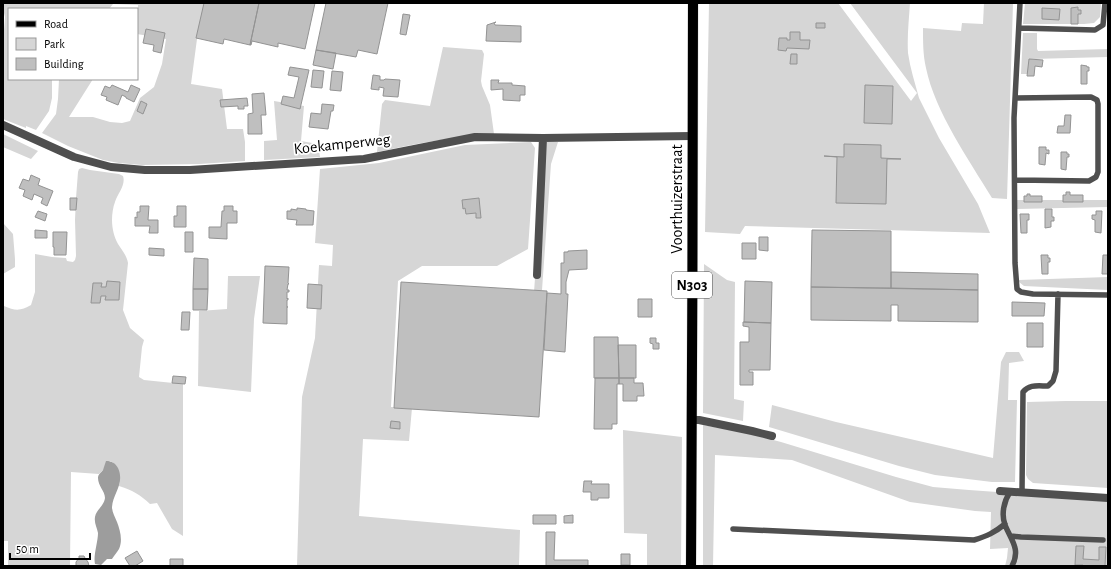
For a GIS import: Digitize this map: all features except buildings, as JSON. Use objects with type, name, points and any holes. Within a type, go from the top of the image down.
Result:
[{"type":"main road","name":"Voorthuizerstraat","points":[[691,566],[692,136],[694,3]]},
{"type":"street","name":"Koekamperweg","points":[[3,125],[74,157],[111,167],[145,170],[190,170],[364,159],[475,137],[543,138],[692,136]]},
{"type":"street","points":[[537,275],[543,138]]},
{"type":"street","points":[[692,420],[699,420],[772,436]]},
{"type":"street","points":[[1000,491],[1108,498]]},
{"type":"lane","points":[[1020,3],[1014,118],[1015,263],[1017,289],[1026,293],[1108,295]]},
{"type":"lane","points":[[1019,28],[1095,30],[1103,25],[1105,3]]},
{"type":"lane","points":[[1015,98],[1091,97],[1097,100],[1098,104],[1098,172],[1096,177],[1090,181],[1015,180]]},
{"type":"lane","points":[[1022,492],[1023,392],[1026,388],[1033,386],[1048,386],[1053,381],[1056,371],[1058,294]]},
{"type":"lane","points":[[1010,492],[1005,500],[1003,513],[1005,524],[1016,550],[1015,561],[1012,566]]},
{"type":"lane","points":[[733,529],[974,540],[988,536],[1005,524]]},
{"type":"lane","points":[[1011,536],[1103,540]]},
{"type":"green space","points":[[3,3],[205,3],[197,39],[191,84],[222,89],[227,129],[243,129],[245,161],[199,164],[142,165],[119,163],[103,160],[68,146],[42,133],[56,114],[59,80],[92,80],[69,117],[93,117],[110,122],[122,123],[130,121],[140,98],[154,87],[162,64],[166,39],[138,34],[138,5],[113,4],[110,8],[8,8],[8,80],[52,80],[52,98],[49,111],[36,130],[26,126],[26,128],[3,119],[3,30],[5,17]]},
{"type":"green space","points":[[709,3],[838,3],[911,101],[917,93],[850,3],[910,3],[908,53],[919,98],[939,138],[978,204],[990,233],[745,226],[740,234],[705,232]]},
{"type":"green space","points":[[984,3],[1013,3],[1007,199],[992,198],[963,152],[937,102],[930,85],[924,58],[923,28],[961,31],[962,23],[983,24]]},
{"type":"green space","points":[[1025,3],[1101,3],[1100,17],[1094,23],[1084,24],[1023,24]]},
{"type":"green space","points":[[1023,33],[1037,33],[1038,51],[1108,49],[1108,57],[1032,59],[1032,74],[1021,74]]},
{"type":"green space","points":[[443,47],[482,50],[484,54],[481,81],[490,105],[494,134],[450,138],[377,152],[382,104],[385,100],[430,106]]},
{"type":"green space","points":[[274,101],[304,106],[301,141],[318,144],[320,157],[264,160],[264,141],[277,140]]},
{"type":"green space","points":[[3,134],[38,151],[31,159],[3,147]]},
{"type":"green space","points":[[531,142],[535,148],[528,249],[497,266],[422,266],[398,281],[391,407],[412,408],[409,441],[363,439],[359,516],[520,530],[519,566],[297,566],[302,397],[315,338],[319,265],[332,266],[333,245],[315,243],[320,169],[379,163],[465,145]]},
{"type":"green space","points":[[545,142],[558,142],[551,164],[542,290],[534,292]]},
{"type":"green space","points":[[82,168],[119,174],[123,176],[124,179],[123,186],[114,206],[112,223],[115,238],[128,263],[123,310],[130,328],[144,340],[139,377],[144,380],[183,384],[183,536],[172,529],[157,503],[150,504],[136,493],[119,486],[120,479],[117,468],[110,461],[99,474],[71,472],[70,566],[8,566],[8,541],[3,541],[3,304],[8,308],[18,310],[31,305],[35,292],[35,254],[66,258],[67,261],[73,262],[75,260],[76,198],[78,172],[79,169]]},
{"type":"green space","points":[[1017,200],[1108,200],[1108,207],[1017,209]]},
{"type":"green space","points":[[3,223],[13,234],[15,267],[3,274]]},
{"type":"green space","points":[[704,264],[727,280],[735,282],[734,399],[744,401],[743,421],[703,413]]},
{"type":"green space","points":[[228,276],[260,276],[254,319],[251,392],[198,386],[199,311],[227,309]]},
{"type":"green space","points":[[1108,277],[1108,290],[1024,286],[1019,282],[1019,280]]},
{"type":"green space","points":[[1006,352],[1019,352],[1024,361],[1009,363],[1008,400],[1017,400],[1015,482],[992,482],[935,475],[899,466],[769,427],[772,405],[836,422],[993,458],[1001,362]]},
{"type":"green space","points":[[1108,401],[1108,488],[1033,483],[1026,475],[1027,402]]},
{"type":"green space","points":[[703,425],[747,433],[781,442],[933,487],[1108,500],[1108,566],[1005,566],[1008,548],[990,549],[991,512],[910,502],[792,460],[715,455],[713,566],[703,566]]},
{"type":"green space","points":[[623,430],[682,437],[681,566],[647,566],[647,534],[624,533]]},
{"type":"shaded area","points":[[106,461],[112,462],[118,468],[120,474],[119,484],[112,507],[120,532],[121,542],[119,549],[112,559],[107,559],[101,565],[95,564],[98,533],[95,519],[97,512],[105,498],[98,478]]}]
